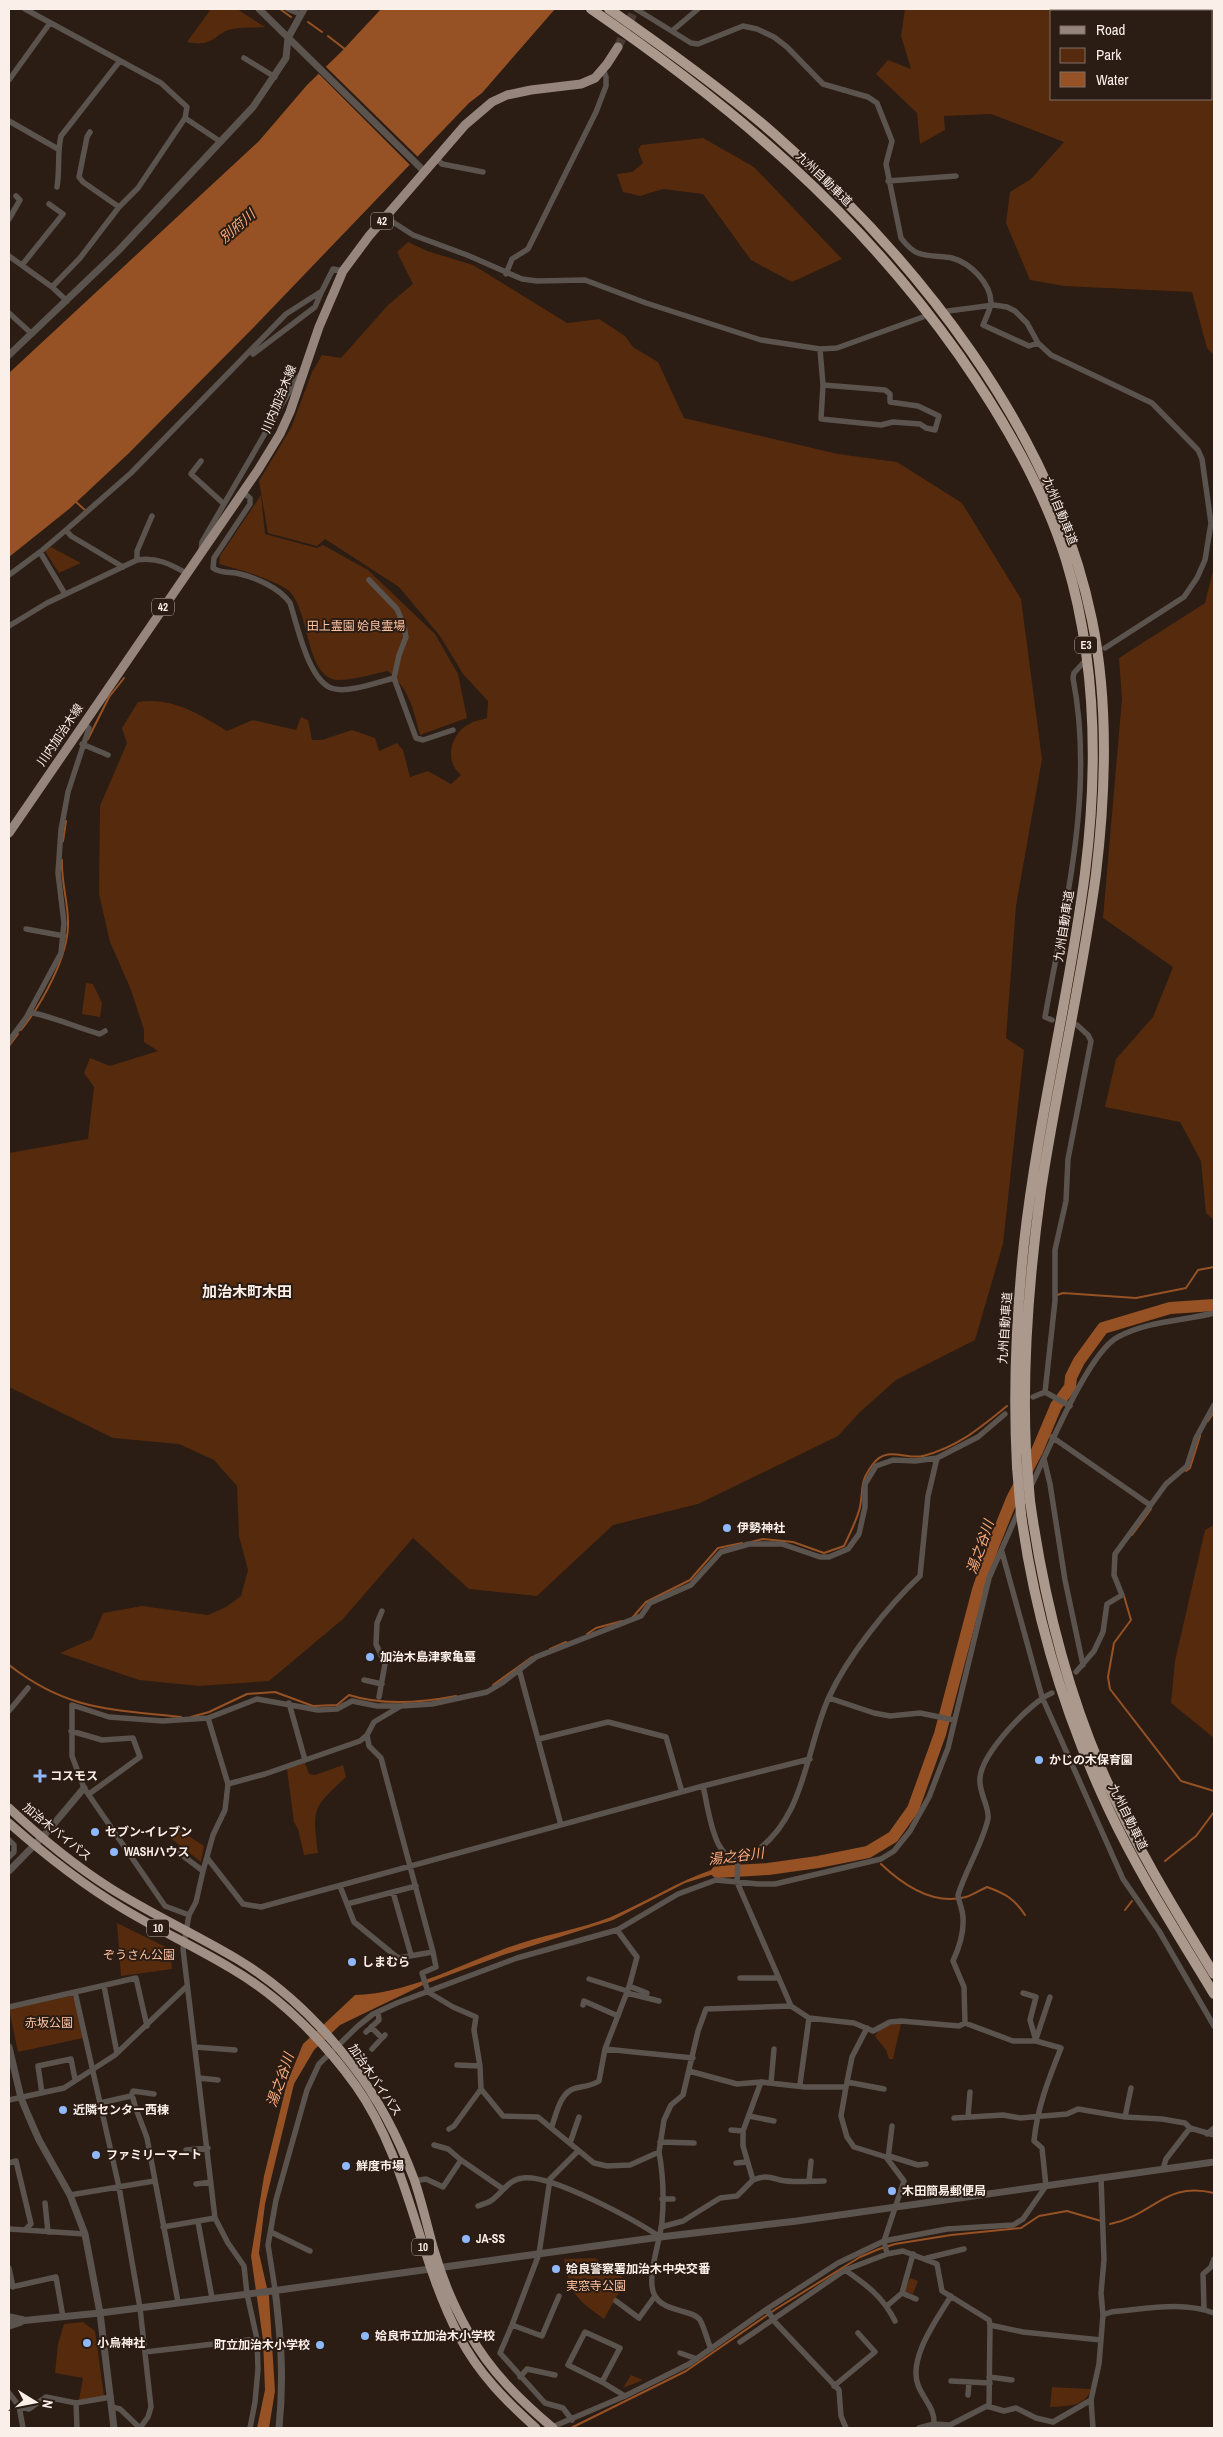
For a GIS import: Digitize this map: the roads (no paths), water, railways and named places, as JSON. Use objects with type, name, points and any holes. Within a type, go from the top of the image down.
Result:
[{"type":"highway","name":"九州自動車道","points":[[591,9],[701,88],[765,140],[812,183],[876,250],[943,333],[1002,420],[1035,482],[1066,559],[1085,639],[1092,693],[1094,750],[1092,806],[1079,911],[1042,1122],[1024,1242],[1015,1368],[1016,1467],[1021,1514],[1036,1600],[1053,1664],[1073,1726],[1110,1812],[1136,1861],[1214,1994]]},
{"type":"highway","name":"九州自動車道","points":[[609,9],[707,80],[772,132],[852,209],[916,282],[975,360],[1026,441],[1058,509],[1076,562],[1092,622],[1099,662],[1104,721],[1102,808],[1096,875],[1052,1124],[1034,1243],[1025,1367],[1026,1452],[1030,1501],[1046,1598],[1062,1660],[1082,1721],[1123,1815],[1175,1910],[1214,1974]]},
{"type":"highway","name":"加治木バイパス","points":[[9,1808],[38,1840],[80,1880],[108,1899],[243,1976],[308,2030],[327,2050],[356,2087],[390,2149],[404,2183],[430,2269],[459,2336],[474,2361],[508,2403],[536,2428]]},
{"type":"highway","name":"加治木バイパス","points":[[9,1823],[38,1840],[109,1888],[238,1960],[264,1978],[315,2022],[336,2044],[388,2120],[414,2181],[455,2305],[482,2354],[514,2395],[552,2428]]},
{"type":"main road","name":"川内加治木線","points":[[9,833],[186,573],[201,554],[280,434],[304,374],[319,326],[343,271],[422,170],[436,158],[464,125],[492,102],[507,95],[581,84],[595,78],[618,47]]},
{"type":"street","points":[[25,9],[161,84],[187,107],[185,118],[138,188],[119,207],[80,258],[52,287]]},
{"type":"street","points":[[259,9],[422,170]]},
{"type":"street","points":[[9,355],[118,251],[253,107],[286,58],[288,38],[302,12],[288,9]]},
{"type":"street","points":[[636,9],[691,43],[698,44],[743,26],[757,29],[774,37],[787,47],[823,84],[868,97],[876,103],[892,141],[886,164],[900,238],[908,247],[918,253],[953,258],[970,267],[989,290],[991,305],[983,325],[1028,346],[1038,343]]},
{"type":"street","points":[[672,31],[698,9]]},
{"type":"street","points":[[9,80],[50,23]]},
{"type":"street","points":[[244,58],[275,77]]},
{"type":"street","points":[[57,186],[59,173],[58,149],[64,131],[119,62]]},
{"type":"street","points":[[506,274],[512,260],[528,249],[596,112],[606,86],[606,76],[603,69]]},
{"type":"street","points":[[185,118],[221,142]]},
{"type":"street","points":[[9,121],[58,149]]},
{"type":"street","points":[[90,132],[87,137],[79,177],[83,182],[119,207]]},
{"type":"street","points":[[436,158],[442,164],[483,172]]},
{"type":"street","points":[[888,181],[956,176]]},
{"type":"street","points":[[9,219],[20,200],[16,196]]},
{"type":"street","points":[[22,265],[63,214],[49,204]]},
{"type":"street","points":[[385,217],[413,235],[467,255],[506,274],[537,281],[585,280],[646,303],[761,340],[820,349],[844,346],[923,317]]},
{"type":"street","points":[[9,256],[52,287],[67,301]]},
{"type":"street","points":[[238,368],[251,355],[315,307],[333,269],[343,271]]},
{"type":"street","points":[[9,575],[40,552],[131,473],[286,314],[322,291]]},
{"type":"street","points":[[948,311],[991,305],[1007,307],[1022,316],[1038,343],[1051,356],[1152,403],[1198,450],[1202,459],[1211,529],[1204,560],[1197,578],[1184,597],[1105,648]]},
{"type":"street","points":[[9,313],[32,334]]},
{"type":"street","points":[[820,349],[823,385],[821,419],[881,426],[893,422],[920,424],[935,430],[939,416],[918,406],[890,402],[890,394],[885,390],[823,385]]},
{"type":"street","points":[[201,554],[202,542],[299,374],[304,374]]},
{"type":"street","points":[[201,461],[191,474],[224,504]]},
{"type":"street","points":[[243,492],[250,498],[250,504],[214,558],[213,568],[218,572],[246,576],[285,596],[290,603],[314,671],[323,683],[331,688],[355,687],[394,678]]},
{"type":"street","points":[[137,560],[137,551],[152,516]]},
{"type":"street","points":[[66,530],[72,536],[123,566]]},
{"type":"street","points":[[40,552],[66,594]]},
{"type":"street","points":[[9,626],[66,594],[137,560],[147,559],[166,562],[186,573]]},
{"type":"street","points":[[369,580],[396,609],[404,626],[406,637],[399,655],[394,678],[416,738],[423,740],[453,730]]},
{"type":"street","points":[[1052,1020],[1045,1017],[1065,908],[1081,800],[1080,717],[1073,678],[1074,673],[1083,663]]},
{"type":"street","points":[[9,1041],[32,1013],[61,953],[64,936],[58,873],[60,846],[68,792],[89,728],[83,723]]},
{"type":"street","points":[[85,745],[108,755]]},
{"type":"street","points":[[26,929],[64,936]]},
{"type":"street","points":[[32,1013],[71,1023],[82,1029],[100,1034],[106,1031]]},
{"type":"street","points":[[1045,1392],[1055,1301],[1055,1250],[1066,1201],[1068,1159],[1091,1041],[1077,1024]]},
{"type":"street","points":[[279,2428],[283,2390],[283,2353],[269,2257],[271,2232],[276,2200],[306,2090],[327,2050],[378,2012],[517,1958],[617,1930],[678,1894],[716,1880],[738,1880],[758,1884],[798,1880],[833,1868],[875,1861],[894,1851],[906,1837],[929,1797],[948,1748],[952,1720],[989,1578],[1044,1459],[1052,1437],[1092,1366],[1116,1338],[1143,1327],[1214,1313]]},
{"type":"street","points":[[1045,1392],[1069,1405]]},
{"type":"street","points":[[1033,1397],[1045,1392]]},
{"type":"street","points":[[1076,1672],[1094,1651],[1103,1632],[1107,1604],[1122,1595],[1114,1574],[1115,1554],[1166,1484],[1187,1466],[1196,1438],[1214,1405]]},
{"type":"street","points":[[190,1915],[166,1906],[84,1788],[72,1756],[72,1705],[109,1717],[163,1722],[208,1718],[257,1699],[288,1703],[318,1710],[336,1709],[352,1701],[401,1706],[432,1704],[487,1692],[502,1684],[519,1669],[545,1653],[641,1616],[650,1603],[691,1585],[721,1552],[749,1544],[782,1544],[820,1557],[829,1557],[848,1550],[859,1534],[865,1507],[865,1484],[876,1466],[893,1460],[916,1461],[937,1458],[978,1437],[1005,1414]]},
{"type":"street","points":[[1052,1437],[1150,1505]]},
{"type":"street","points":[[703,1786],[717,1843],[724,1855],[738,1862],[761,1848],[777,1834],[801,1786],[829,1698],[849,1663],[878,1624],[907,1588],[920,1576],[928,1496],[937,1458]]},
{"type":"street","points":[[1044,1459],[1050,1484],[1065,1580],[1083,1666]]},
{"type":"street","points":[[1002,1552],[1042,1697],[1123,1879],[1159,1931],[1214,2026]]},
{"type":"street","points":[[379,1697],[385,1664],[376,1644],[377,1623],[382,1611]]},
{"type":"street","points":[[519,1669],[561,1825]]},
{"type":"street","points":[[364,1680],[382,1684]]},
{"type":"street","points":[[9,1711],[28,1688]]},
{"type":"street","points":[[965,2023],[964,1987],[953,1961],[961,1943],[964,1918],[958,1895],[988,1818],[981,1794],[980,1778],[984,1763],[1022,1715],[1042,1697],[1052,1693]]},
{"type":"street","points":[[829,1698],[874,1713],[890,1716],[920,1713],[952,1720]]},
{"type":"street","points":[[288,1703],[305,1760]]},
{"type":"street","points":[[228,1784],[360,1741],[367,1735],[374,1722],[401,1706]]},
{"type":"street","points":[[208,1718],[228,1784],[225,1810],[213,1835],[196,1902],[190,1915],[183,1949],[215,2218],[244,2266],[256,2339],[258,2369],[250,2428]]},
{"type":"street","points":[[539,1739],[608,1722],[666,1737],[682,1792]]},
{"type":"street","points":[[71,1731],[102,1740],[133,1738],[140,1757],[89,1794]]},
{"type":"street","points":[[367,1735],[368,1746],[381,1758],[433,1952],[436,1967],[422,1973],[428,1992],[453,2007],[476,2017],[474,2030],[480,2066],[480,2089],[454,2126],[449,2129]]},
{"type":"street","points":[[208,1859],[243,1904],[261,1907],[703,1786],[810,1759]]},
{"type":"street","points":[[9,1870],[84,1788]]},
{"type":"street","points":[[9,1840],[14,1845],[14,1852],[9,1857]]},
{"type":"street","points":[[178,1852],[203,1871]]},
{"type":"street","points":[[552,2428],[625,2396],[697,2359],[838,2262],[947,2229],[1013,2225],[1024,2219],[1046,2186],[1042,2148],[1034,2141],[1041,2100],[1061,2048],[1036,2041],[1013,2041],[965,2023],[959,2026],[901,2021],[890,2022],[873,2031],[854,2023],[809,2018],[791,2006],[778,1978],[766,1944],[738,1880],[738,1862]]},
{"type":"street","points":[[340,1886],[354,1922],[398,1958],[433,1952]]},
{"type":"street","points":[[347,1904],[416,1886]]},
{"type":"street","points":[[393,1892],[410,1955]]},
{"type":"street","points":[[552,2126],[561,2100],[566,2093],[574,2088],[592,2085],[599,2081],[605,2049],[628,1990],[637,1957],[617,1930]]},
{"type":"street","points":[[9,2007],[136,1978],[147,2026]]},
{"type":"street","points":[[740,1978],[778,1978]]},
{"type":"street","points":[[589,1979],[659,2000]]},
{"type":"street","points":[[104,1986],[117,2053]]},
{"type":"street","points":[[9,2100],[64,2088],[93,2067],[117,2053],[187,1986]]},
{"type":"street","points":[[628,1990],[647,1993]]},
{"type":"street","points":[[75,1992],[119,2187],[140,2308],[151,2407],[148,2417],[140,2428],[120,2409],[112,2407]]},
{"type":"street","points":[[1023,1993],[1036,1997],[1030,2020],[1036,2041]]},
{"type":"street","points":[[1036,2041],[1050,1997]]},
{"type":"street","points":[[583,2004],[584,2001],[618,2016]]},
{"type":"street","points":[[711,2349],[700,2320],[695,2316],[671,2309],[655,2296],[651,2282],[661,2227],[662,2172],[658,2152],[664,2120],[671,2105],[683,2094],[698,2031],[706,2009],[791,2006]]},
{"type":"street","points":[[366,2032],[379,2020],[378,2012]]},
{"type":"street","points":[[800,2084],[809,2018]]},
{"type":"street","points":[[371,2027],[384,2036],[372,2049]]},
{"type":"street","points":[[866,2028],[852,2057],[841,2116],[847,2137],[854,2147],[888,2158],[926,2164]]},
{"type":"street","points":[[9,2047],[21,2098],[39,2140],[70,2195],[85,2234],[100,2313],[114,2428]]},
{"type":"street","points":[[195,2047],[235,2050]]},
{"type":"street","points":[[771,2083],[774,2048]]},
{"type":"street","points":[[605,2049],[693,2058]]},
{"type":"street","points":[[42,2093],[38,2066],[71,2059],[75,2079]]},
{"type":"street","points":[[457,2065],[480,2066]]},
{"type":"street","points":[[689,2071],[738,2084],[761,2082],[800,2084],[805,2086],[847,2084],[884,2089]]},
{"type":"street","points":[[199,2078],[218,2080]]},
{"type":"street","points":[[753,2180],[743,2146],[743,2131],[761,2082]]},
{"type":"street","points":[[1126,2117],[1131,2088]]},
{"type":"street","points":[[480,2089],[502,2116],[538,2116],[594,2163],[607,2166],[630,2165],[658,2152]]},
{"type":"street","points":[[154,2094],[133,2091],[131,2096],[137,2117],[142,2124],[147,2138],[178,2302]]},
{"type":"street","points":[[968,2118],[970,2092]]},
{"type":"street","points":[[100,2103],[131,2096]]},
{"type":"street","points":[[954,2118],[1002,2115],[1020,2118],[1066,2114],[1078,2109],[1126,2117],[1162,2119],[1185,2123],[1190,2128],[1214,2135]]},
{"type":"street","points":[[749,2116],[774,2121]]},
{"type":"street","points":[[570,2143],[579,2117]]},
{"type":"street","points":[[885,2247],[904,2181],[888,2158],[892,2126]]},
{"type":"street","points":[[1163,2169],[1166,2159],[1190,2128]]},
{"type":"street","points":[[1207,2134],[1214,2128]]},
{"type":"street","points":[[731,2130],[743,2131]]},
{"type":"street","points":[[660,2142],[694,2143]]},
{"type":"street","points":[[434,2145],[448,2149],[503,2189]]},
{"type":"street","points":[[186,2150],[208,2148]]},
{"type":"street","points":[[572,2420],[563,2408],[545,2403],[500,2353],[539,2254],[550,2179],[578,2151]]},
{"type":"street","points":[[414,2181],[426,2179],[442,2187],[461,2160]]},
{"type":"street","points":[[9,2162],[16,2161],[31,2224],[25,2230]]},
{"type":"street","points":[[810,2181],[811,2161]]},
{"type":"street","points":[[736,2163],[747,2162]]},
{"type":"street","points":[[9,2322],[140,2308],[660,2237],[748,2227],[1214,2162]]},
{"type":"street","points":[[661,2227],[683,2221],[720,2198],[737,2196],[753,2180],[762,2176],[771,2176],[780,2180],[824,2181]]},
{"type":"street","points":[[1093,2428],[1091,2400],[1101,2340],[1103,2315],[1101,2293],[1104,2284],[1101,2177]]},
{"type":"street","points":[[478,2206],[491,2202],[511,2182],[522,2178],[574,2190],[660,2237]]},
{"type":"street","points":[[70,2195],[154,2181]]},
{"type":"street","points":[[196,2184],[211,2182]]},
{"type":"street","points":[[662,2199],[673,2199]]},
{"type":"street","points":[[45,2204],[48,2232]]},
{"type":"street","points":[[163,2227],[194,2220],[198,2222],[215,2218]]},
{"type":"street","points":[[198,2222],[212,2298]]},
{"type":"street","points":[[9,2229],[85,2234]]},
{"type":"street","points":[[271,2232],[310,2251]]},
{"type":"street","points":[[740,2342],[845,2270],[885,2247],[902,2251],[927,2258],[937,2264],[942,2291],[989,2320],[989,2407]]},
{"type":"street","points":[[927,2258],[964,2249]]},
{"type":"street","points":[[888,2305],[902,2293],[913,2254]]},
{"type":"street","points":[[1204,2308],[1203,2274],[1211,2267],[1214,2259]]},
{"type":"street","points":[[9,2268],[11,2286],[56,2277],[63,2317]]},
{"type":"street","points":[[845,2270],[872,2288],[888,2305],[895,2320]]},
{"type":"street","points":[[902,2293],[916,2299]]},
{"type":"street","points":[[512,2325],[542,2336],[559,2296]]},
{"type":"street","points":[[616,2300],[639,2318],[655,2296]]},
{"type":"street","points":[[934,2424],[934,2414],[917,2384],[916,2362],[930,2330],[951,2296]]},
{"type":"street","points":[[1103,2315],[1112,2312],[1186,2306],[1204,2308],[1214,2313]]},
{"type":"street","points":[[768,2310],[773,2319],[839,2390],[841,2416],[846,2428]]},
{"type":"street","points":[[9,2316],[30,2320]]},
{"type":"street","points":[[9,2327],[30,2320]]},
{"type":"street","points":[[990,2325],[1023,2332],[1101,2340]]},
{"type":"street","points":[[602,2382],[620,2348],[585,2332],[568,2365],[625,2396]]},
{"type":"street","points":[[834,2386],[875,2352],[858,2333]]},
{"type":"street","points":[[145,2352],[256,2339]]},
{"type":"street","points":[[680,2353],[697,2359]]},
{"type":"street","points":[[520,2377],[527,2368],[555,2375]]},
{"type":"street","points":[[951,2381],[1012,2380]]},
{"type":"street","points":[[968,2395],[969,2382]]},
{"type":"street","points":[[9,2393],[19,2406],[23,2428]]},
{"type":"street","points":[[19,2406],[29,2409],[46,2397],[76,2403],[111,2398]]},
{"type":"street","points":[[919,2428],[934,2424],[950,2425],[987,2406],[1004,2411],[1016,2408],[1036,2418],[1053,2422],[1091,2400]]},
{"type":"street","points":[[76,2403],[77,2428]]},
{"type":"water","name":"別府川","points":[[381,9],[555,9],[482,93],[469,103],[253,328],[129,453],[69,509],[9,557],[9,373],[259,141],[307,85]]},
{"type":"water","points":[[714,1869],[733,1869],[733,1873],[714,1874],[685,1883],[613,1920],[503,1955],[425,1984],[340,2025],[314,2050],[294,2084],[265,2204],[259,2253],[269,2297],[275,2391],[269,2428],[257,2428],[265,2390],[263,2340],[251,2256],[264,2176],[287,2083],[303,2044],[355,1995],[374,1994],[410,1985],[527,1941],[597,1922],[624,1911],[688,1879]]},
{"type":"waterway","points":[[280,9],[291,17]]},
{"type":"waterway","points":[[308,22],[322,32]]},
{"type":"waterway","points":[[328,36],[346,50]]},
{"type":"waterway","points":[[75,501],[86,511]]},
{"type":"waterway","points":[[88,739],[109,697],[124,678]]},
{"type":"waterway","points":[[63,841],[66,821]]},
{"type":"waterway","points":[[21,1030],[45,994],[64,950],[68,922],[62,860]]},
{"type":"waterway","points":[[9,1046],[18,1034]]},
{"type":"waterway","points":[[1057,1295],[1063,1293],[1136,1298],[1186,1288],[1198,1270],[1214,1267]]},
{"type":"waterway","name":"湯之谷川","points":[[717,1872],[768,1869],[818,1862],[868,1852],[893,1837],[913,1809],[940,1734],[978,1590],[993,1546],[1012,1499],[1037,1451],[1056,1406],[1070,1387],[1071,1377],[1079,1361],[1103,1328],[1170,1308],[1214,1305]]},
{"type":"waterway","points":[[751,1542],[763,1539],[793,1542],[824,1553],[844,1546],[859,1512],[864,1480],[878,1458],[890,1454],[917,1457],[936,1452],[958,1442],[1007,1406]]},
{"type":"waterway","points":[[1208,1421],[1214,1412]]},
{"type":"waterway","points":[[1186,1471],[1190,1468],[1200,1436]]},
{"type":"waterway","points":[[1132,1535],[1151,1509]]},
{"type":"waterway","points":[[633,1617],[646,1602],[690,1580],[718,1548],[742,1543]]},
{"type":"waterway","points":[[1124,1596],[1131,1620],[1114,1643],[1108,1677],[1110,1689],[1181,1781],[1214,1791]]},
{"type":"waterway","points":[[587,1634],[596,1628],[622,1621]]},
{"type":"waterway","points":[[550,1649],[566,1642]]},
{"type":"waterway","points":[[493,1685],[532,1657]]},
{"type":"waterway","points":[[9,1665],[30,1680],[71,1700],[111,1709],[181,1717]]},
{"type":"waterway","points":[[191,1717],[209,1712],[247,1694],[275,1692],[313,1706],[337,1705],[349,1695],[388,1702],[429,1700],[456,1696]]},
{"type":"waterway","points":[[1165,1861],[1196,1836],[1214,1812]]},
{"type":"waterway","name":"湯之谷川","points":[[868,1852],[871,1856]]},
{"type":"waterway","points":[[881,1864],[909,1886],[930,1896],[954,1899],[969,1896],[987,1887],[1009,1897],[1025,1915]]},
{"type":"waterway","points":[[1125,1910],[1132,1901]]},
{"type":"waterway","points":[[1110,2224],[1138,2214],[1171,2195],[1197,2191],[1214,2193]]},
{"type":"waterway","points":[[571,2428],[686,2371],[776,2309],[860,2257],[879,2249],[895,2244],[951,2235],[1021,2228],[1039,2216],[1067,2211],[1101,2221]]},
{"type":"tunnel","points":[[618,47],[635,9]]},
{"type":"place","name":"伊勢神社","points":[[727,1528]]},
{"type":"place","name":"加治木島津家亀墓","points":[[370,1657]]},
{"type":"place","name":"かじの木保育園","points":[[1039,1760]]},
{"type":"place","name":"コスモス","points":[[40,1776]]},
{"type":"place","name":"セブン-イレブン","points":[[95,1832]]},
{"type":"place","name":"WASHハウス","points":[[114,1852]]},
{"type":"place","name":"しまむら","points":[[352,1962]]},
{"type":"place","name":"近隣センター西棟","points":[[63,2110]]},
{"type":"place","name":"ファミリーマート","points":[[96,2155]]},
{"type":"place","name":"鮮度市場","points":[[346,2166]]},
{"type":"place","name":"木田簡易郵便局","points":[[892,2191]]},
{"type":"place","name":"JA-SS","points":[[466,2239]]},
{"type":"place","name":"姶良警察署加治木中央交番","points":[[556,2269]]},
{"type":"place","name":"姶良市立加治木小学校","points":[[365,2336]]},
{"type":"place","name":"小烏神社","points":[[87,2343]]},
{"type":"place","name":"町立加治木小学校","points":[[320,2345]]},
{"type":"district","name":"加治木町木田","points":[[247,1292]]},
{"type":"park label","name":"田上霊園 姶良霊場","points":[[356,626]]},
{"type":"park label","name":"ぞうさん公園","points":[[139,1955]]},
{"type":"park label","name":"赤坂公園","points":[[49,2023]]},
{"type":"park label","name":"実窓寺公園","points":[[596,2286]]}]
